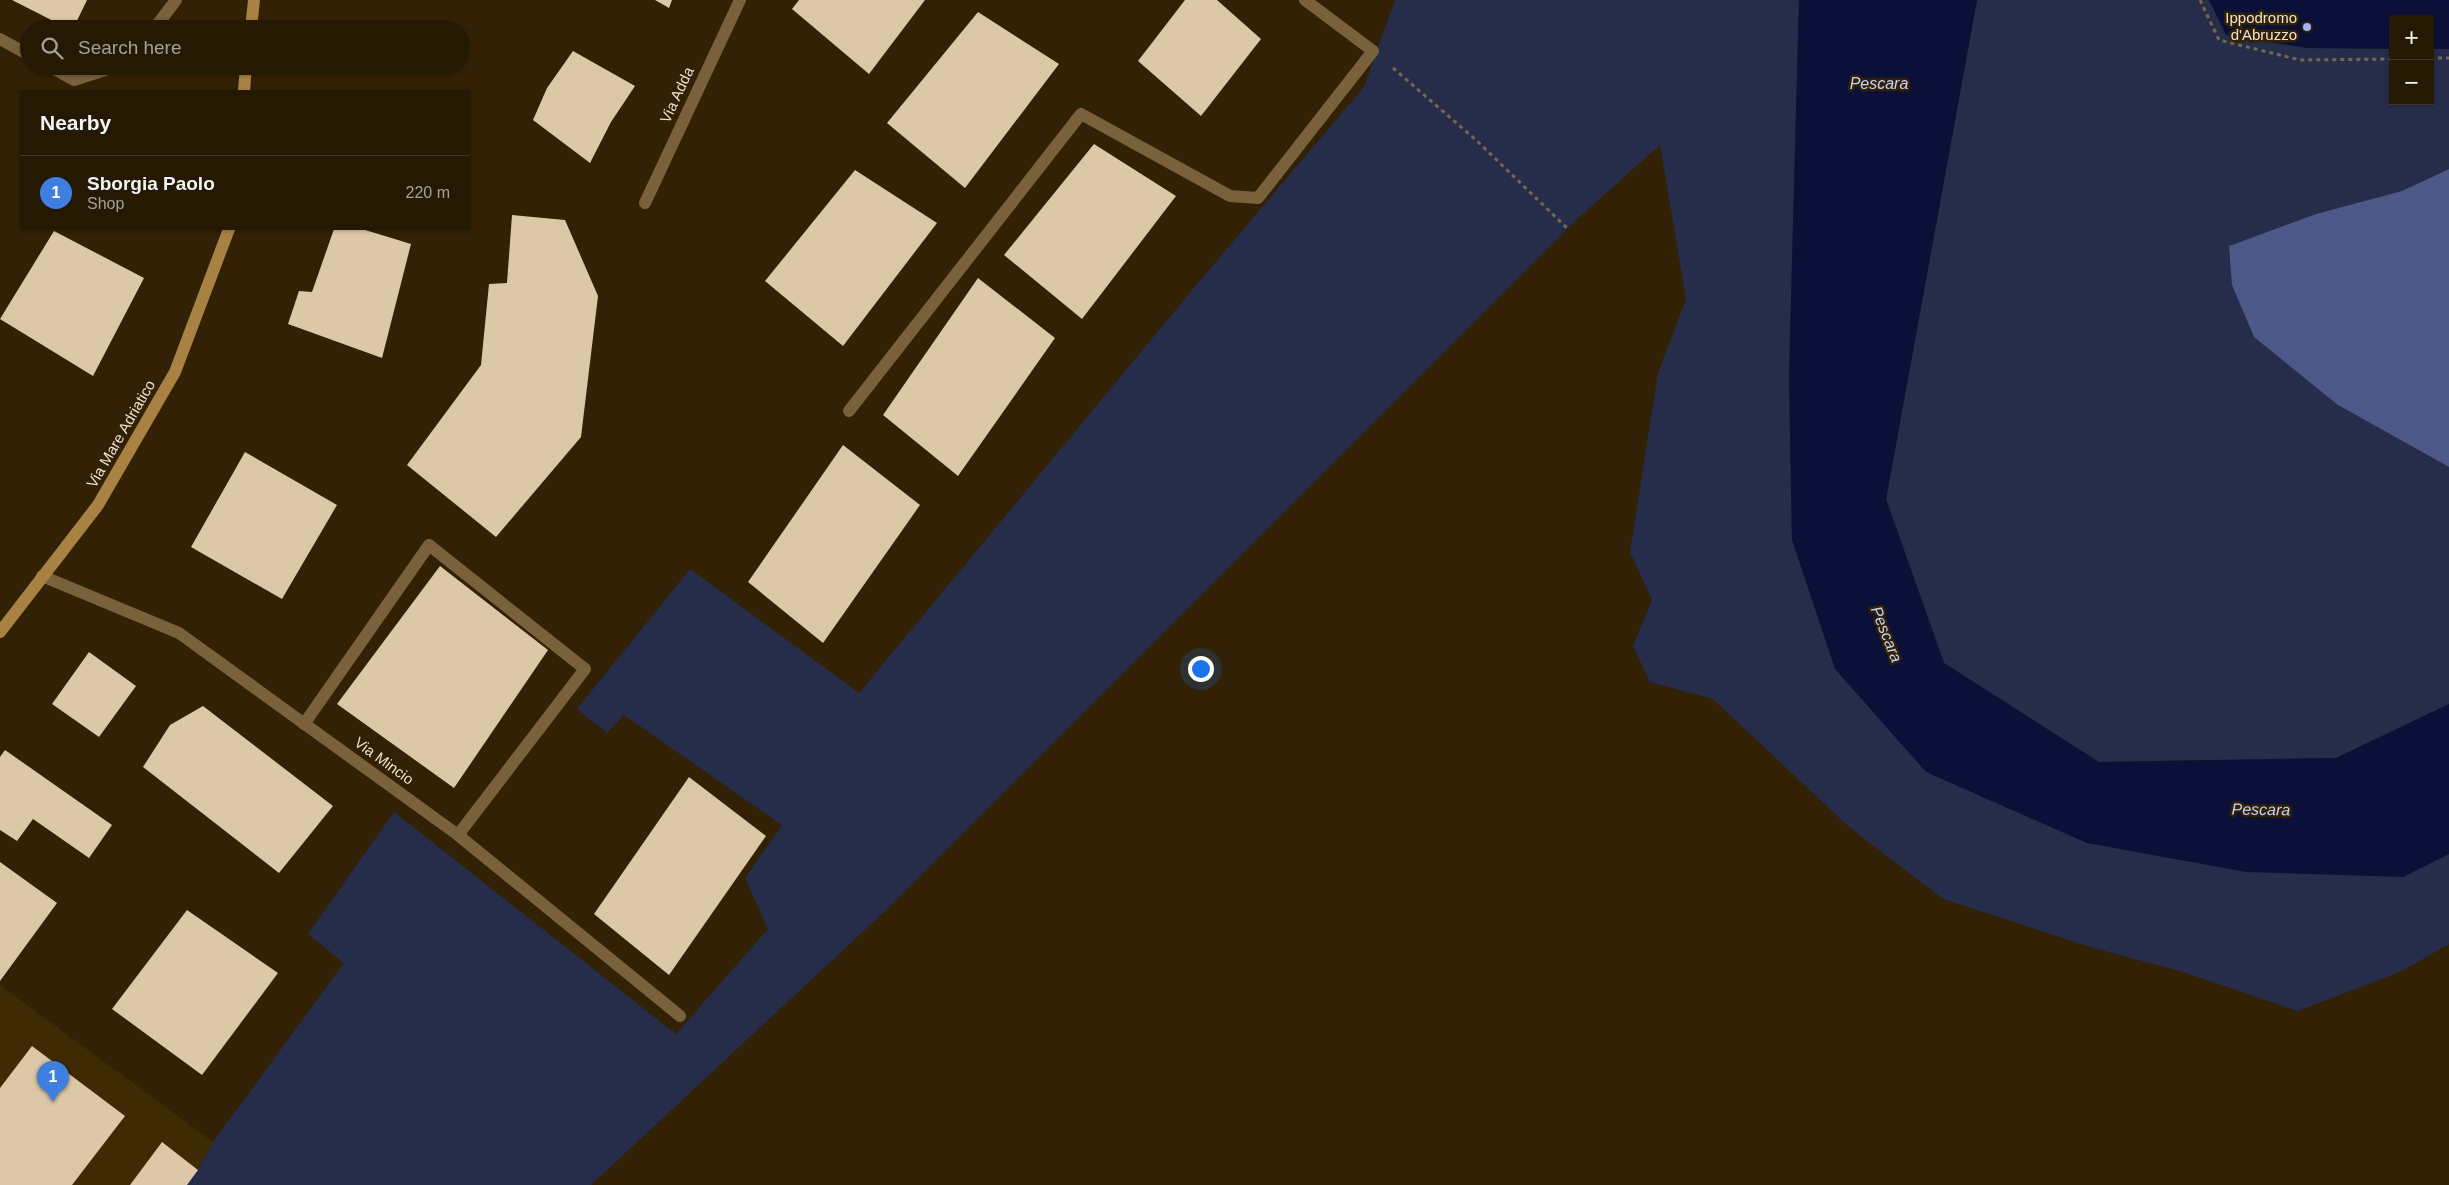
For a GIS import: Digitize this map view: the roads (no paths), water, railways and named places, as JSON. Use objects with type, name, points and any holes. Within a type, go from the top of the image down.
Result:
[{"type":"main road","points":[[251,20],[254,0]]},
{"type":"main road","points":[[244,90],[245,75]]},
{"type":"main road","name":"Via Mare Adriatico","points":[[0,632],[98,505],[175,372],[229,230]]},
{"type":"street","points":[[161,20],[176,0]]},
{"type":"street","name":"Via Adda","points":[[645,203],[740,0]]},
{"type":"street","points":[[849,411],[1081,114],[1230,196],[1258,198],[1374,51],[1305,0]]},
{"type":"street","points":[[0,39],[20,50]]},
{"type":"street","points":[[65,75],[74,80],[90,75]]},
{"type":"street","points":[[304,724],[429,545],[585,669],[458,835]]},
{"type":"street","name":"Via Mincio","points":[[42,576],[179,633],[458,835],[680,1016]]},
{"type":"water","name":"Pescara","points":[[1799,0],[1977,0],[1886,499],[1944,663],[2099,762],[2336,758],[2449,704],[2449,854],[2403,877],[2246,872],[2087,843],[1926,772],[1835,669],[1792,540],[1789,376]]},
{"type":"water","name":"Ippodromo d'Abruzzo","points":[[2209,0],[2449,0],[2449,49],[2434,49],[2434,15],[2389,15],[2389,49],[2306,48],[2226,35]]},
{"type":"place","name":"Ippodromo d'Abruzzo","points":[[2307,27]]},
{"type":"place","name":"Sborgia Paolo","points":[[53,1102]]}]
